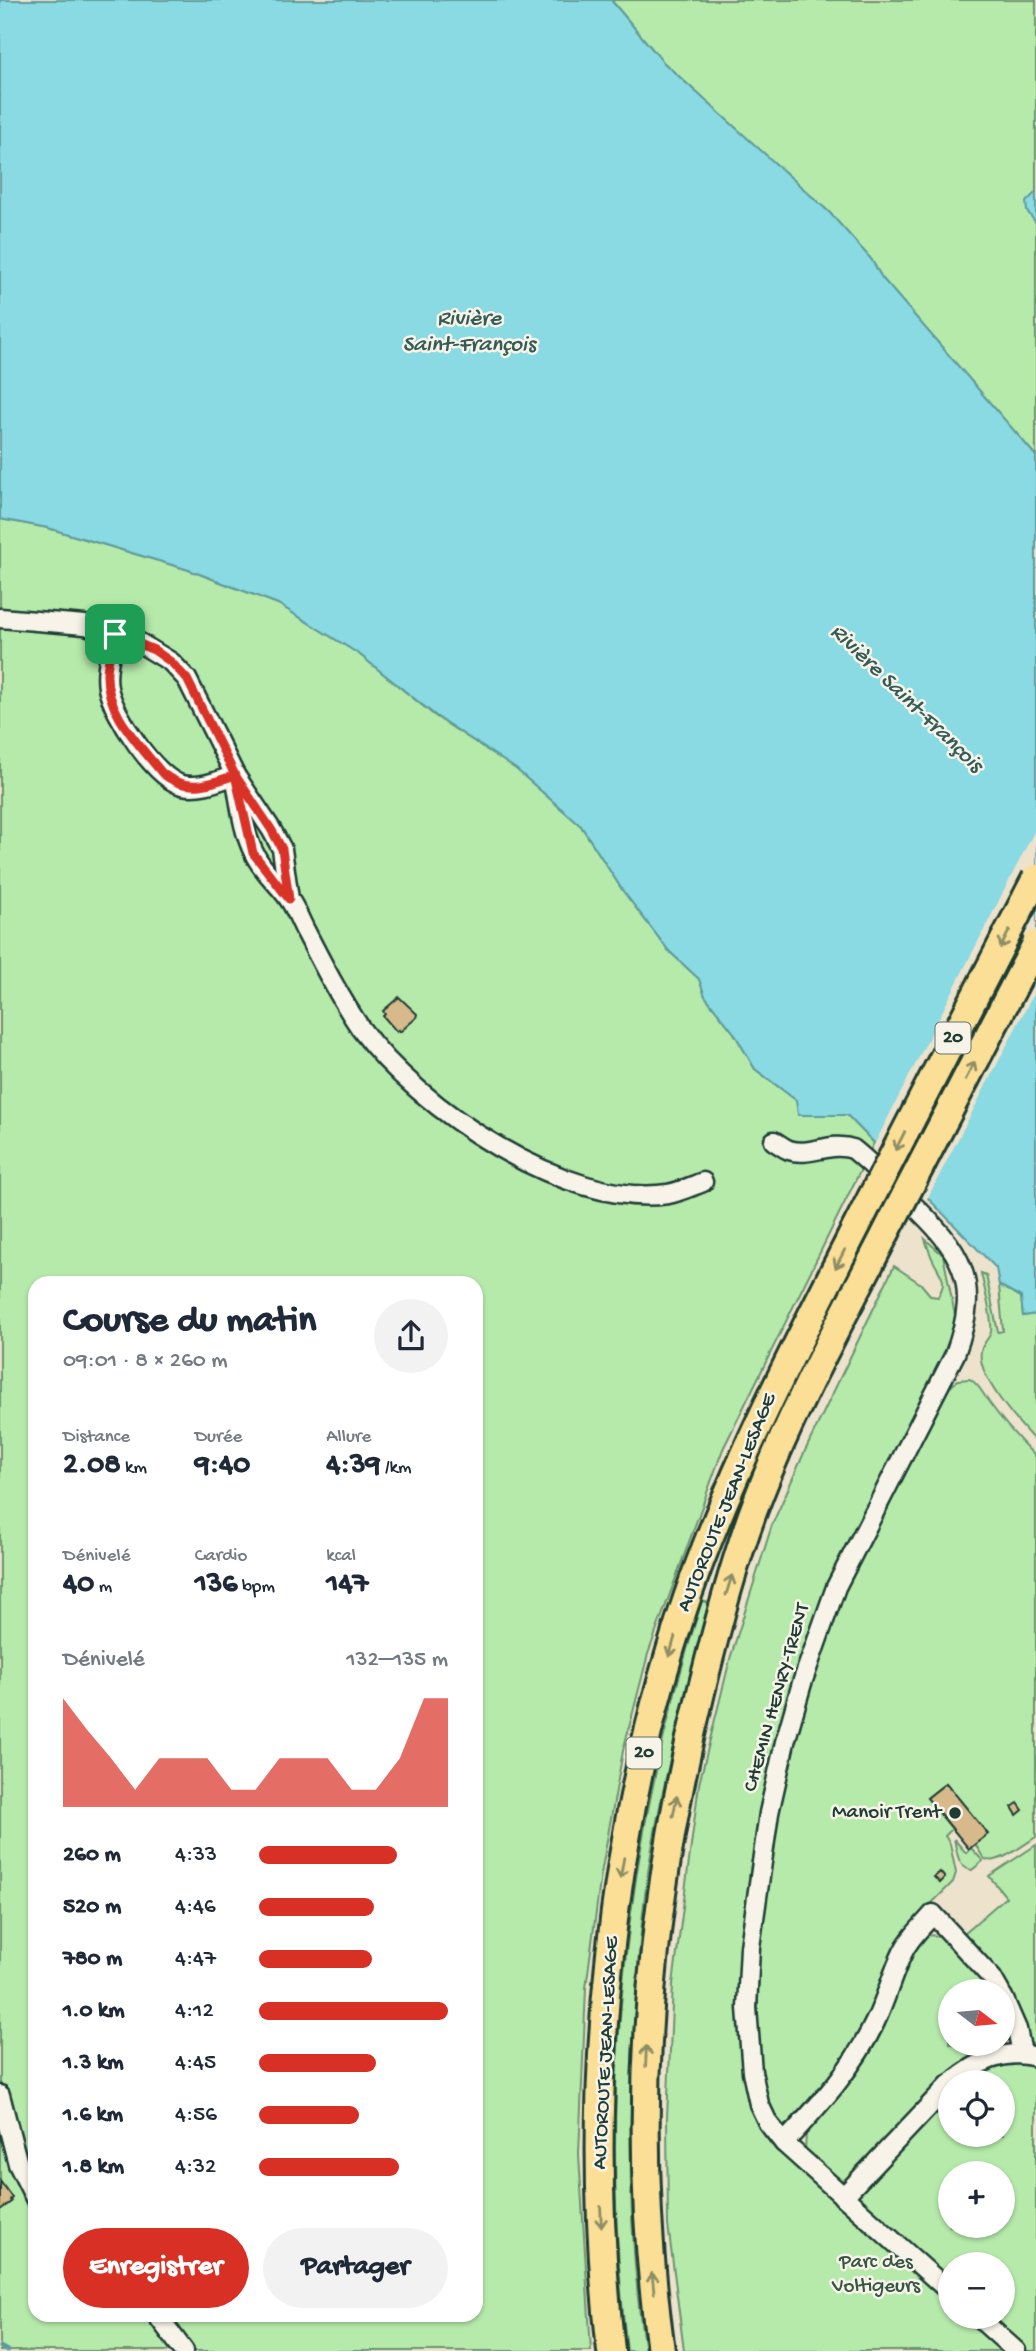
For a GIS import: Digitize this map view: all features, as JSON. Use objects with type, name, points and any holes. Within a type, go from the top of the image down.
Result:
[{"type":"highway","name":"AUTOROUTE JEAN-LESAGE","points":[[611,2351],[600,2186],[603,2045],[615,1913],[643,1756],[683,1610],[721,1508],[766,1406],[1036,878]]},
{"type":"highway","name":"AUTOROUTE JEAN-LESAGE","points":[[661,2351],[648,2230],[645,2066],[657,1921],[674,1810],[719,1620],[758,1499],[795,1414],[1036,944]]},
{"type":"lane","points":[[0,618],[85,625],[154,650],[171,662],[187,679],[235,775],[282,849],[289,899]]},
{"type":"lane","points":[[0,629],[21,620]]},
{"type":"lane","points":[[115,634],[107,671],[112,703],[136,741],[162,773],[180,785],[192,786],[207,785],[235,775]]},
{"type":"lane","points":[[235,775],[253,853],[289,899],[346,1006],[377,1050],[425,1097],[466,1127],[564,1178],[629,1195],[670,1194],[703,1182]]},
{"type":"lane","name":"CHEMIN HENRY-TRENT","points":[[774,1141],[789,1150],[798,1151],[843,1146],[862,1156],[936,1227],[961,1264],[966,1283],[968,1306],[964,1330],[955,1354],[836,1587],[802,1683],[769,1813],[750,1947],[747,2008],[752,2072],[759,2104],[768,2123],[784,2143],[938,2281]]},
{"type":"lane","points":[[784,2143],[830,2094],[851,2065],[875,2023],[903,1952],[912,1937],[933,1914],[992,1979]]},
{"type":"lane","points":[[969,2070],[1007,2053],[1029,2055],[1015,2024]]},
{"type":"lane","points":[[0,2095],[17,2162],[28,2188]]},
{"type":"lane","points":[[843,2197],[938,2097]]},
{"type":"lane","points":[[0,2168],[17,2162]]},
{"type":"lane","points":[[162,2322],[180,2349]]},
{"type":"lane","points":[[991,2329],[1016,2351]]},
{"type":"green space","points":[[611,0],[1036,0],[1036,456],[882,278],[871,259],[829,212],[663,62]]},
{"type":"green space","points":[[0,519],[48,528],[189,570],[278,604],[359,654],[435,716],[516,769],[581,826],[623,891],[669,951],[699,979],[705,996],[734,1033],[755,1069],[796,1100],[847,1115],[874,1143],[723,1449],[648,1654],[623,1751],[601,1874],[586,1988],[579,2154],[591,2351],[0,2351]]},
{"type":"green space","name":"Parc des Voltigeurs","points":[[925,1239],[943,1255],[955,1315],[951,1344],[839,1562],[808,1634],[764,1799],[751,1864],[742,1932],[740,1996],[745,2083],[754,2113],[771,2144],[840,2205],[938,2104],[938,2147],[1015,2147],[1015,2070],[986,2070],[1015,2064],[1036,2068],[1036,2351],[684,2351],[668,2225],[667,2118],[673,1984],[699,1784],[730,1659],[772,1525],[894,1266],[921,1284],[931,1296],[938,1297],[943,1281]]},
{"type":"green space","points":[[981,1273],[986,1275],[998,1332],[1003,1331],[999,1285],[1021,1297],[1023,1316],[1036,1314],[1036,1442],[1001,1400],[981,1361],[981,1351],[990,1335],[991,1326]]},
{"type":"green space","points":[[970,1379],[1007,1426],[1036,1457],[1036,1837],[1003,1857],[990,1861],[985,1859],[975,1844],[987,1834],[946,1783],[927,1798],[952,1829],[945,1836],[950,1844],[956,1873],[953,1882],[925,1910],[907,1934],[850,2058],[790,2124],[783,2125],[767,2101],[762,2086],[758,2039],[760,1946],[772,1854],[798,1727],[830,1624],[869,1535],[946,1391],[958,1380]]},
{"type":"green space","points":[[702,1601],[709,1603],[661,1800],[641,1933],[633,2045],[630,2160],[633,2237],[645,2351],[627,2351],[618,2256],[615,2161],[617,2066],[624,1972],[636,1878],[653,1784],[675,1692]]},
{"type":"green space","points":[[954,1839],[966,1853],[971,1848],[983,1861],[972,1870],[963,1866],[958,1858]]},
{"type":"green space","points":[[1036,1845],[1036,2047],[1029,2042],[1015,2008],[1015,1979],[994,1979],[962,1935],[1006,1897],[989,1876]]},
{"type":"green space","points":[[926,1935],[940,1936],[948,1941],[982,1979],[938,1979],[938,2056],[976,2056],[962,2070],[938,2070],[938,2093],[856,2174],[844,2180],[837,2179],[805,2152],[806,2132],[915,1941]]},
{"type":"water","name":"Rivière Saint-François","points":[[0,0],[611,0],[663,62],[829,212],[871,259],[882,278],[1036,456],[1036,1314],[1023,1316],[1021,1297],[999,1285],[996,1268],[847,1115],[798,1115],[796,1100],[755,1069],[734,1033],[705,996],[699,979],[669,951],[623,891],[581,826],[516,769],[436,716],[359,654],[278,604],[189,570],[48,528],[0,519]]},
{"type":"water","points":[[1035,193],[1036,223],[1027,211],[1026,202]]},
{"type":"pier","points":[[1036,828],[1036,989],[926,1201],[873,1147]]},
{"type":"building","points":[[399,997],[417,1014],[416,1018],[397,1032],[383,1016],[383,1011]]},
{"type":"building","name":"Manoir Trent","points":[[946,1783],[988,1834],[969,1849],[927,1798]]},
{"type":"building","points":[[1018,1803],[1023,1810],[1017,1815],[1012,1807]]},
{"type":"building","points":[[940,1872],[945,1878],[940,1883],[934,1877]]},
{"type":"building","points":[[0,2181],[12,2198],[11,2202],[0,2210]]},
{"type":"waterway","points":[[0,2347],[7,2351]]},
{"type":"place","name":"Manoir Trent","points":[[955,1813]]},
{"type":"route","points":[[115,634],[107,671],[112,703],[120,718],[162,773],[180,785],[207,785],[235,775],[253,853],[289,899],[282,849],[235,775],[187,679],[171,662],[154,650],[115,634]]}]
